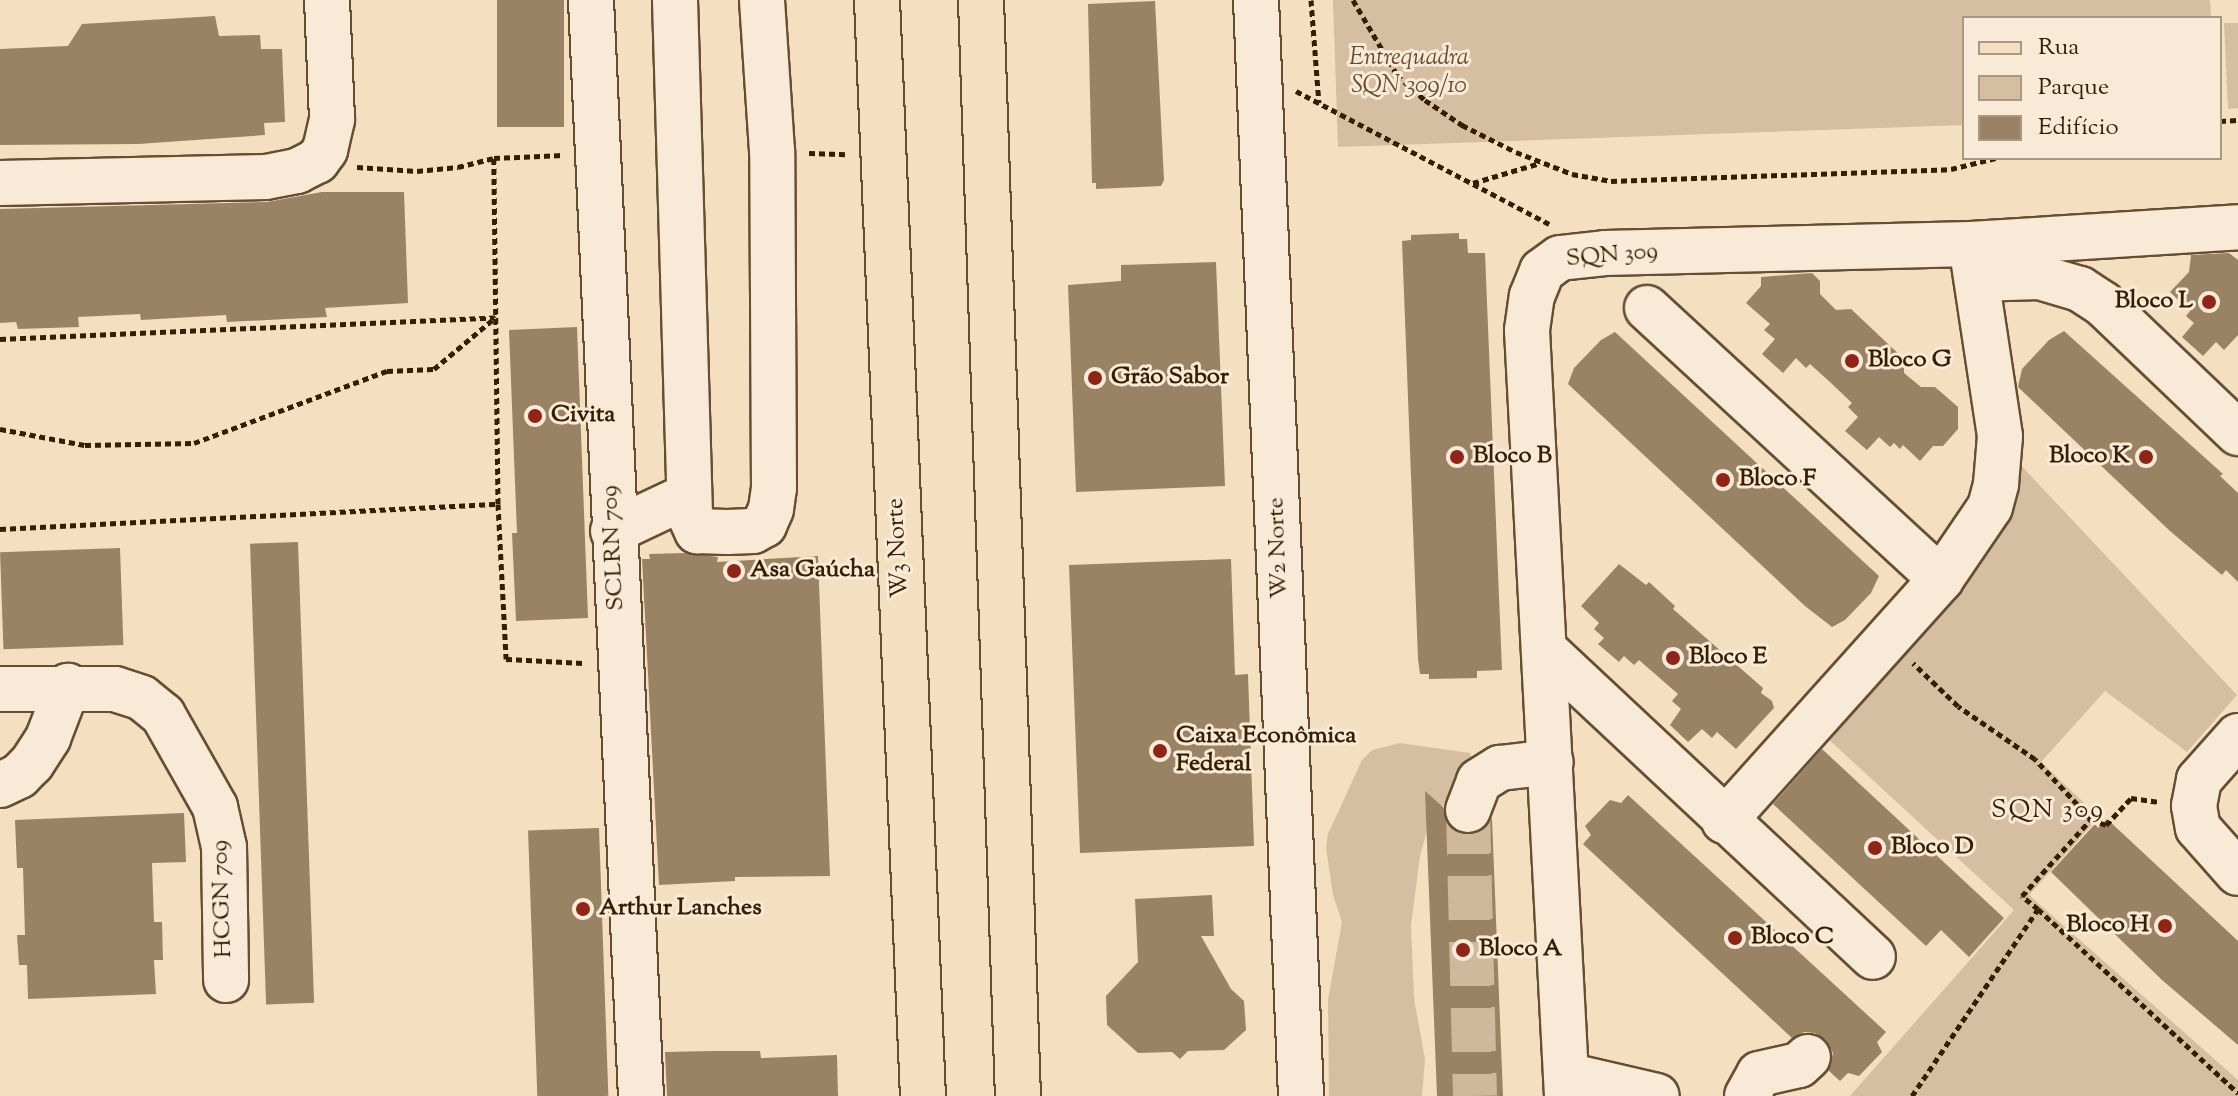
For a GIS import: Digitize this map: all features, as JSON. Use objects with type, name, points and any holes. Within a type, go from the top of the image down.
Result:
[{"type":"main road","name":"W3 Norte","points":[[877,0],[923,1096]]},
{"type":"main road","points":[[981,0],[1018,1096]]},
{"type":"street","points":[[0,183],[266,177],[297,171],[317,161],[325,150],[332,119],[327,0]]},
{"type":"street","name":"SCLRN 709","points":[[591,0],[641,1096]]},
{"type":"street","points":[[675,0],[689,495],[691,523],[697,531],[753,531],[767,521],[771,509],[772,151],[762,0]]},
{"type":"street","name":"W2 Norte","points":[[1256,0],[1301,1096]]},
{"type":"street","name":"SQN 309","points":[[1566,1085],[1527,330],[1532,296],[1542,271],[1560,258],[1605,253],[1974,261],[2238,227]]},
{"type":"street","points":[[1724,821],[1941,579],[1990,507],[1996,484],[1998,408],[1974,261]]},
{"type":"street","name":"SQN 309","points":[[1974,261],[2080,289],[2103,304],[2238,433]]},
{"type":"street","points":[[1647,308],[1941,579]]},
{"type":"street","points":[[613,531],[689,495]]},
{"type":"street","points":[[1545,650],[1724,821],[1873,957]]},
{"type":"street","points":[[0,785],[19,776],[32,763],[48,738],[68,686]]},
{"type":"street","name":"HCGN 709","points":[[0,689],[68,686],[115,689],[142,698],[163,715],[215,807],[224,847],[226,980]]},
{"type":"street","points":[[2238,736],[2199,780],[2194,806],[2198,828],[2238,873]]},
{"type":"street","points":[[1468,810],[1479,781],[1500,768],[1551,762]]},
{"type":"street","points":[[1747,1096],[1759,1074],[1799,1065],[1808,1057]]},
{"type":"street","points":[[1566,1085],[1657,1096]]},
{"type":"path","points":[[1311,0],[1319,103]]},
{"type":"path","points":[[1353,0],[1397,75],[1425,100],[1462,125],[1572,174],[1611,181],[1951,169],[1988,160]]},
{"type":"path","points":[[1259,72],[1552,225]]},
{"type":"path","points":[[317,161],[375,170],[417,171],[458,167],[494,158],[597,154]]},
{"type":"path","points":[[494,158],[498,504],[506,659],[619,665]]},
{"type":"path","points":[[1472,183],[1541,162]]},
{"type":"path","points":[[0,339],[496,317]]},
{"type":"path","points":[[0,429],[85,445],[194,443],[387,371],[434,369],[496,317]]},
{"type":"path","points":[[0,529],[498,504]]},
{"type":"path","points":[[1888,639],[1958,706],[2035,759],[2091,819],[2106,825],[2131,798],[2194,806]]},
{"type":"path","points":[[2091,819],[2022,896],[2238,1093]]},
{"type":"path","points":[[1912,1096],[2038,909]]},
{"type":"green space","name":"Entrequadra SQN 309/10","points":[[1333,0],[2210,0],[2211,16],[1962,16],[1962,125],[1338,147]]},
{"type":"green space","points":[[2224,23],[2238,23],[2238,108],[2228,109]]},
{"type":"green space","points":[[2014,458],[2237,695],[2187,752],[2105,691],[2041,762],[2099,817],[2029,895],[2238,1080],[2238,1096],[1850,1096],[2014,910],[1813,725]]},
{"type":"green space","points":[[1400,743],[1470,753],[1474,765],[1471,779],[1449,796],[1427,830],[1420,856],[1411,925],[1414,999],[1425,1059],[1422,1096],[1329,1096],[1328,1000],[1342,922],[1333,895],[1326,847],[1328,834],[1362,760],[1372,750]]},
{"type":"building","points":[[497,0],[564,0],[564,127],[497,127]]},
{"type":"building","points":[[1155,1],[1164,180],[1161,186],[1096,189],[1096,183],[1092,183],[1088,4]]},
{"type":"building","points":[[215,16],[219,36],[260,35],[261,49],[282,49],[285,122],[264,123],[265,135],[138,144],[0,145],[0,49],[68,46],[82,24]]},
{"type":"building","points":[[322,192],[404,192],[408,303],[325,308],[327,317],[227,322],[226,315],[141,320],[140,314],[78,317],[79,327],[18,329],[16,322],[0,323],[0,209],[267,202]]},
{"type":"building","name":"Bloco B","points":[[1459,233],[1459,239],[1467,239],[1468,253],[1485,253],[1502,670],[1477,671],[1477,678],[1429,679],[1429,674],[1420,674],[1418,659],[1402,241],[1411,240],[1411,235]]},
{"type":"building","name":"Bloco L","points":[[2229,253],[2238,260],[2238,335],[2224,350],[2216,342],[2203,356],[2182,337],[2194,323],[2186,316],[2190,311],[2170,292],[2189,272],[2191,255]]},
{"type":"building","points":[[1216,262],[1225,486],[1076,492],[1068,285],[1121,281],[1121,265]]},
{"type":"building","name":"Bloco G","points":[[1812,273],[1820,281],[1820,294],[1836,310],[1851,309],[1904,359],[1904,373],[1921,387],[1935,387],[1958,407],[1958,429],[1943,446],[1933,446],[1920,461],[1903,445],[1900,449],[1894,443],[1890,447],[1879,437],[1867,450],[1845,431],[1858,417],[1848,407],[1852,403],[1831,383],[1810,364],[1806,368],[1796,358],[1783,373],[1762,354],[1775,339],[1764,330],[1770,324],[1746,303],[1761,286],[1761,277]]},
{"type":"building","points":[[577,327],[588,618],[516,621],[512,533],[517,533],[509,330]]},
{"type":"building","name":"Bloco K","points":[[2064,331],[2223,474],[2220,476],[2238,493],[2238,582],[2226,570],[2222,575],[2170,531],[2018,387],[2022,369],[2049,340]]},
{"type":"building","name":"Bloco F","points":[[1615,332],[1879,576],[1871,593],[1845,620],[1832,627],[1805,606],[1568,384],[1574,368],[1601,340]]},
{"type":"building","points":[[298,542],[314,1003],[266,1004],[250,544]]},
{"type":"building","points":[[120,548],[123,645],[3,649],[0,552]]},
{"type":"building","points":[[686,553],[718,557],[717,562],[818,556],[830,876],[735,877],[735,881],[659,885],[642,559],[650,559],[649,554]]},
{"type":"building","points":[[1231,559],[1235,675],[1248,674],[1254,846],[1080,853],[1069,565]]},
{"type":"building","name":"Bloco E","points":[[1619,564],[1646,585],[1649,582],[1675,606],[1673,609],[1763,688],[1761,693],[1772,701],[1774,708],[1736,749],[1717,732],[1712,738],[1702,729],[1688,742],[1670,725],[1681,709],[1672,701],[1678,694],[1639,660],[1634,665],[1624,656],[1619,662],[1598,644],[1604,638],[1594,629],[1599,623],[1581,606]]},
{"type":"building","name":"Bloco D","points":[[1822,749],[2004,918],[1969,957],[1941,930],[1926,946],[1773,804]]},
{"type":"building","name":"Bloco A","points":[[1425,791],[1444,808],[1448,825],[1458,833],[1471,835],[1483,830],[1492,818],[1503,1096],[1437,1096]]},
{"type":"building","name":"Bloco C","points":[[1628,795],[1886,1032],[1877,1042],[1882,1052],[1859,1076],[1848,1073],[1840,1081],[1828,1070],[1833,1053],[1826,1040],[1815,1033],[1804,1032],[1792,1038],[1583,844],[1591,835],[1585,826],[1610,800],[1621,803]]},
{"type":"building","points":[[184,813],[186,862],[152,863],[154,922],[162,922],[163,960],[154,960],[156,994],[28,999],[27,965],[19,965],[17,935],[25,935],[23,868],[17,868],[15,820]]},
{"type":"building","name":"Bloco H","points":[[2107,819],[2238,941],[2238,1045],[2162,980],[2051,872],[2095,824],[2098,828]]},
{"type":"building","points":[[599,828],[608,1096],[537,1096],[528,830]]},
{"type":"building","points":[[1212,895],[1214,936],[1201,936],[1231,989],[1244,1001],[1246,1030],[1224,1050],[1188,1051],[1180,1059],[1172,1052],[1138,1053],[1107,1025],[1106,996],[1138,962],[1135,899]]},
{"type":"building","points":[[760,1051],[761,1058],[837,1055],[838,1096],[667,1096],[665,1052]]},
{"type":"tunnel","points":[[1468,810],[1475,1096]]},
{"type":"place","name":"Bloco L","points":[[2209,302]]},
{"type":"place","name":"Bloco G","points":[[1852,361]]},
{"type":"place","name":"Grão Sabor","points":[[1095,378]]},
{"type":"place","name":"Civita","points":[[535,416]]},
{"type":"place","name":"Bloco B","points":[[1457,457]]},
{"type":"place","name":"Bloco K","points":[[2146,457]]},
{"type":"place","name":"Bloco F","points":[[1723,480]]},
{"type":"place","name":"Asa Gaúcha","points":[[734,571]]},
{"type":"place","name":"Bloco E","points":[[1673,658]]},
{"type":"place","name":"Caixa Econômica Federal","points":[[1160,751]]},
{"type":"place","name":"Bloco D","points":[[1875,848]]},
{"type":"place","name":"Arthur Lanches","points":[[583,909]]},
{"type":"place","name":"Bloco H","points":[[2165,926]]},
{"type":"place","name":"Bloco C","points":[[1735,938]]},
{"type":"place","name":"Bloco A","points":[[1463,950]]},
{"type":"district","name":"SQN 309","points":[[2048,811]]}]
